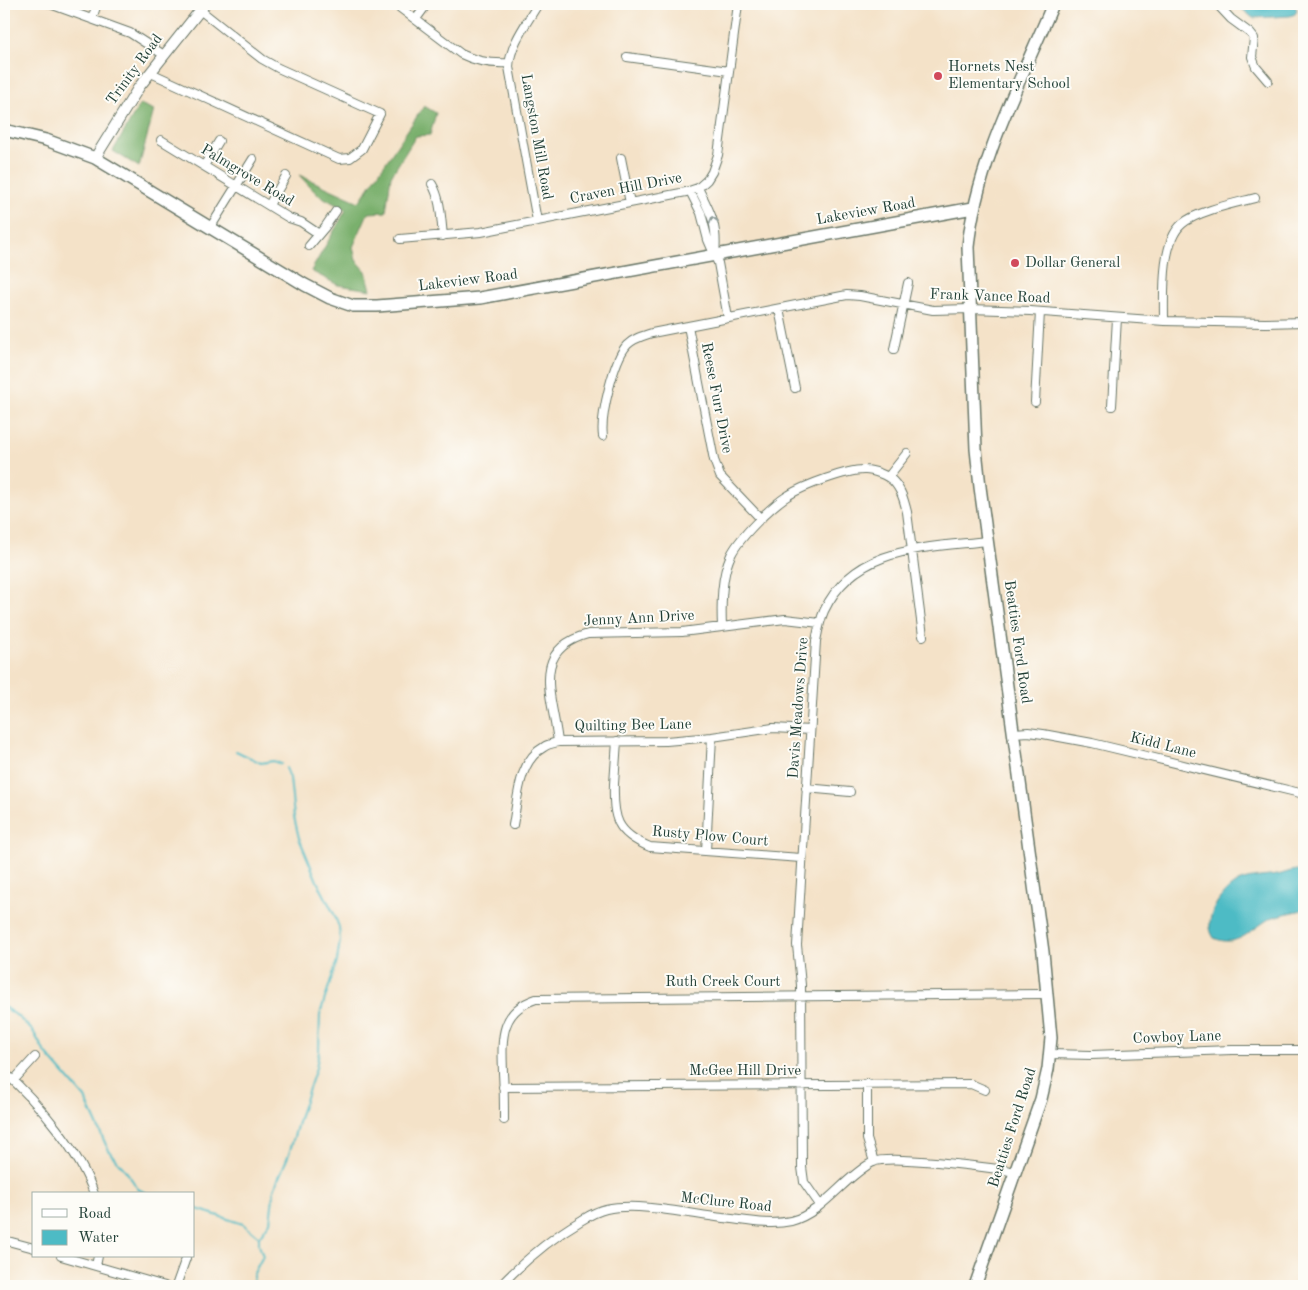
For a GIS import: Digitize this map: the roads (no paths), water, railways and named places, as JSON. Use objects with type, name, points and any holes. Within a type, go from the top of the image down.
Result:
[{"type":"main road","name":"Beatties Ford Road","points":[[975,1286],[1044,1090],[1051,1038],[1038,909],[976,449],[968,247],[973,208],[990,156],[1053,4]]},
{"type":"main road","name":"Lakeview Road","points":[[4,130],[46,140],[95,158],[305,285],[330,298],[353,306],[377,306],[480,298],[973,208]]},
{"type":"street","points":[[50,4],[138,37],[164,56]]},
{"type":"street","points":[[92,19],[98,4]]},
{"type":"street","points":[[395,4],[461,54],[473,60],[486,63],[509,63]]},
{"type":"street","points":[[416,19],[427,4]]},
{"type":"street","name":"Langston Mill Road","points":[[537,222],[509,63],[517,40],[538,4]]},
{"type":"street","name":"Craven Hill Drive","points":[[400,239],[481,232],[669,196],[698,188],[712,172],[718,155],[738,4]]},
{"type":"street","points":[[1217,4],[1231,19],[1254,38],[1252,57],[1256,67],[1268,81]]},
{"type":"street","points":[[151,72],[339,159],[350,158],[362,149],[380,114],[262,59],[203,7]]},
{"type":"street","name":"Trinity Road","points":[[95,158],[129,102],[203,7]]},
{"type":"street","points":[[627,57],[729,71]]},
{"type":"street","name":"Palmgrove Road","points":[[161,140],[289,218],[301,222],[319,234]]},
{"type":"street","points":[[204,166],[219,141]]},
{"type":"street","points":[[621,158],[630,202]]},
{"type":"street","points":[[210,228],[253,159]]},
{"type":"street","points":[[269,205],[286,176]]},
{"type":"street","points":[[432,184],[440,211],[443,236]]},
{"type":"street","points":[[698,188],[713,219],[717,237],[715,255]]},
{"type":"street","points":[[690,191],[702,213],[708,240],[715,255],[728,318]]},
{"type":"street","points":[[1164,321],[1167,258],[1169,245],[1174,233],[1183,224],[1195,217],[1255,198]]},
{"type":"street","points":[[309,246],[336,211]]},
{"type":"street","points":[[894,349],[908,283]]},
{"type":"street","name":"Frank Vance Road","points":[[603,436],[602,421],[616,363],[626,347],[640,337],[728,318],[854,295],[934,310],[970,309],[1040,312],[1164,321],[1304,322]]},
{"type":"street","points":[[779,308],[795,388]]},
{"type":"street","points":[[1035,402],[1040,312]]},
{"type":"street","points":[[1112,406],[1117,318]]},
{"type":"street","name":"Reese Furr Drive","points":[[688,326],[714,460],[720,476],[761,519]]},
{"type":"street","points":[[888,477],[907,453]]},
{"type":"street","points":[[722,627],[724,575],[731,555],[742,538],[787,496],[797,490],[848,472],[865,470],[888,477],[901,493],[907,512],[923,636]]},
{"type":"street","name":"Davis Meadows Drive","points":[[820,1205],[809,1191],[803,1175],[800,974],[797,945],[816,641],[820,623],[824,610],[840,586],[862,567],[879,558],[911,550],[987,540]]},
{"type":"street","name":"Jenny Ann Drive","points":[[558,742],[548,675],[550,663],[565,643],[588,634],[682,632],[785,619],[820,623]]},
{"type":"street","name":"Quilting Bee Lane","points":[[513,825],[526,766],[534,754],[544,746],[558,742],[666,741],[712,737],[773,728],[810,730]]},
{"type":"street","name":"Kidd Lane","points":[[1014,733],[1028,732],[1100,744],[1304,794]]},
{"type":"street","points":[[706,851],[712,737]]},
{"type":"street","name":"Rusty Plow Court","points":[[617,741],[615,816],[623,830],[636,842],[650,847],[802,858]]},
{"type":"street","points":[[806,788],[850,792]]},
{"type":"street","name":"Ruth Creek Court","points":[[504,1120],[502,1045],[504,1029],[516,1010],[523,1004],[536,999],[1047,994]]},
{"type":"street","name":"Cowboy Lane","points":[[1050,1054],[1091,1055],[1232,1050],[1304,1050]]},
{"type":"street","points":[[14,1080],[35,1057]]},
{"type":"street","points":[[4,1072],[14,1080],[46,1115],[85,1171],[93,1192]]},
{"type":"street","points":[[867,1084],[867,1139],[874,1162],[885,1160],[916,1162],[1015,1172]]},
{"type":"street","name":"McGee Hill Drive","points":[[503,1087],[971,1084],[985,1090]]},
{"type":"street","name":"McClure Road","points":[[500,1286],[538,1249],[578,1222],[604,1209],[638,1208],[773,1223],[784,1222],[798,1219],[820,1205],[874,1162]]},
{"type":"street","points":[[4,1240],[32,1247]]},
{"type":"street","points":[[68,1258],[165,1286]]},
{"type":"street","points":[[96,1266],[98,1258]]},
{"type":"street","points":[[176,1286],[186,1258]]},
{"type":"water","points":[[1236,4],[1294,4],[1297,10],[1295,14],[1290,16],[1253,18]]},
{"type":"water","points":[[1296,870],[1303,871],[1304,875],[1304,908],[1302,910],[1271,918],[1238,939],[1223,941],[1214,938],[1211,931],[1211,915],[1225,892],[1232,886],[1247,879]]},
{"type":"waterway","points":[[236,751],[261,763],[273,761],[281,764]]},
{"type":"waterway","points":[[254,1286],[253,1275],[263,1256],[259,1245],[259,1237],[270,1222],[274,1189],[289,1154],[316,1068],[319,1052],[320,1014],[337,961],[340,940],[339,927],[334,914],[317,881],[299,838],[294,817],[290,778],[286,768]]},
{"type":"waterway","points":[[4,1007],[33,1031],[44,1051],[85,1098],[111,1154],[138,1189],[144,1192]]},
{"type":"waterway","points":[[195,1208],[243,1224],[259,1237]]},
{"type":"place","name":"Hornets Nest Elementary School","points":[[938,76]]},
{"type":"place","name":"Dollar General","points":[[1015,263]]}]
